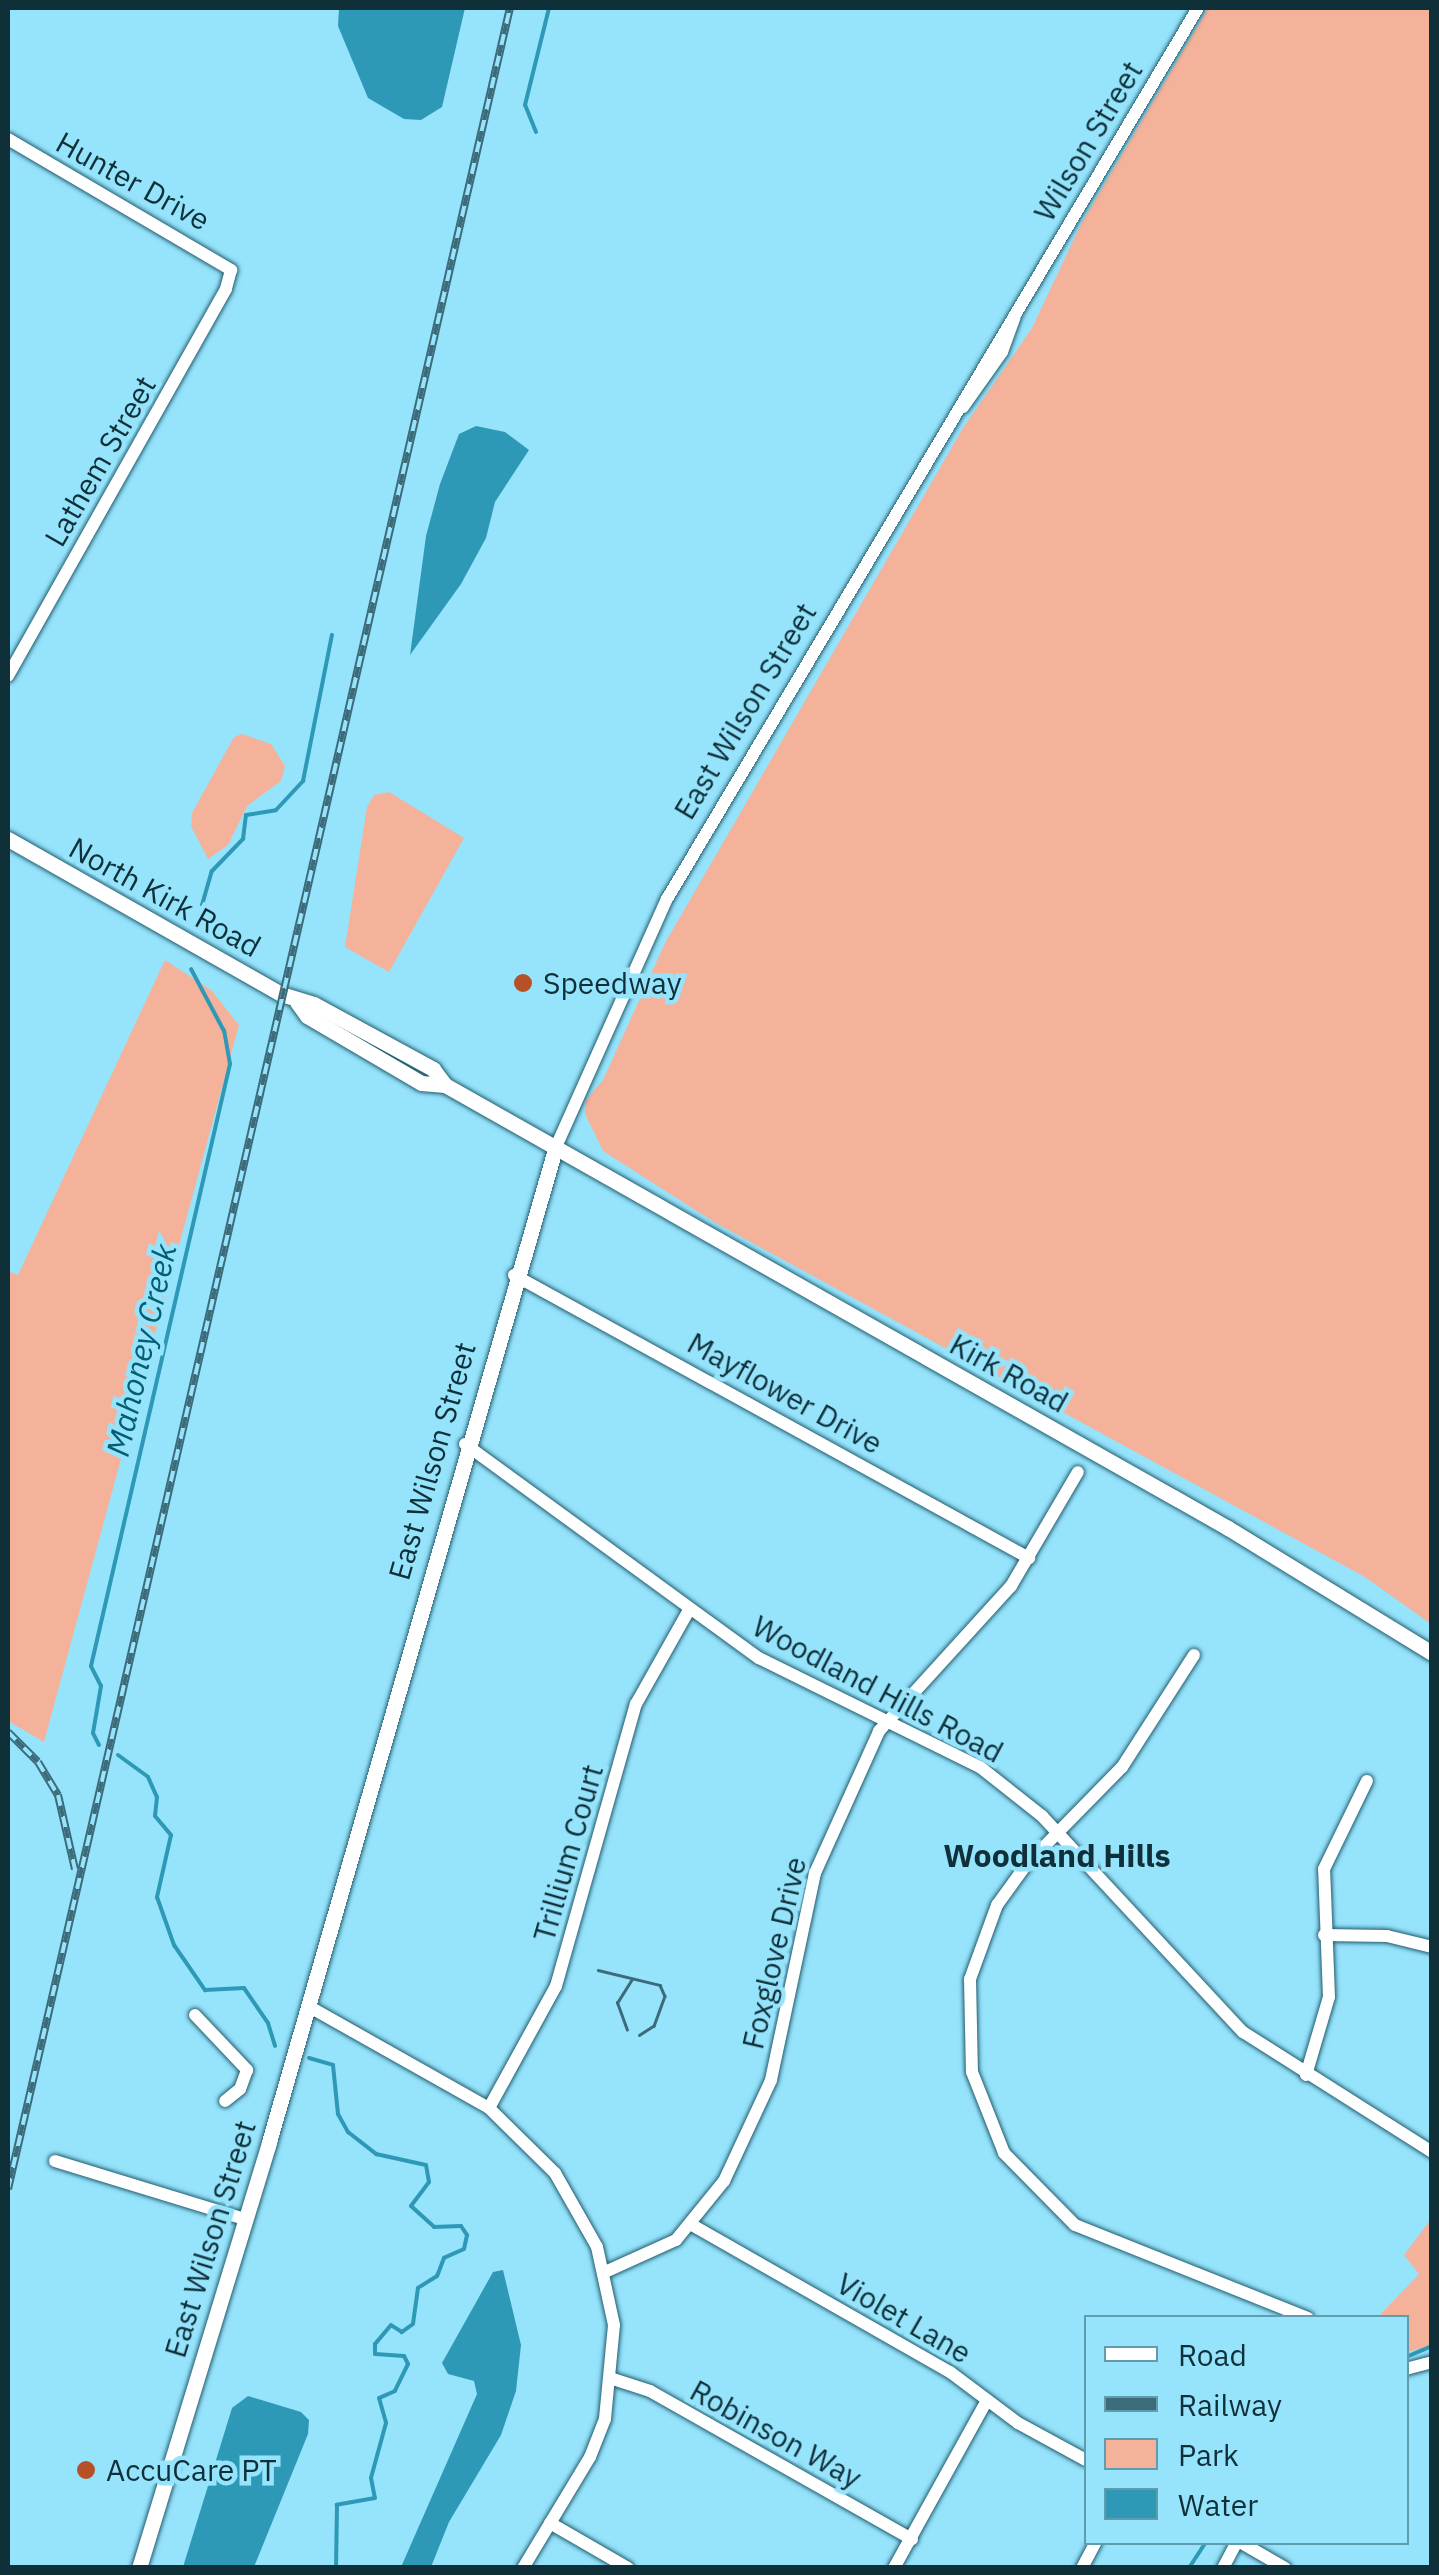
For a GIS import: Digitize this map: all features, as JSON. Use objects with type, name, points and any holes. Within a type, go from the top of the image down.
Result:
[{"type":"street","name":"Wilson Street","points":[[940,437],[1002,352],[1021,300],[1198,8]]},
{"type":"street","name":"Hunter Drive","points":[[8,139],[231,270]]},
{"type":"street","name":"Lathem Street","points":[[8,676],[226,290],[231,270]]},
{"type":"street","name":"East Wilson Street","points":[[139,2568],[246,2219],[465,1444],[554,1149],[667,899],[940,437]]},
{"type":"street","name":"North Kirk Road","points":[[8,839],[297,1002],[307,1016],[421,1083],[445,1086],[554,1149]]},
{"type":"street","name":"Kirk Road","points":[[554,1149],[1228,1528],[1432,1653]]},
{"type":"street","name":"Mayflower Drive","points":[[514,1275],[1029,1558]]},
{"type":"street","name":"Woodland Hills Road","points":[[465,1444],[759,1658],[980,1767],[1059,1834],[1233,2024],[1306,2075],[1432,2152]]},
{"type":"street","name":"Foxglove Drive","points":[[605,2272],[658,2252],[692,2226],[724,2181],[765,2097],[815,1873],[885,1720],[1011,1586],[1078,1472]]},
{"type":"street","name":"Trillium Court","points":[[489,2108],[556,1986],[636,1704],[689,1610]]},
{"type":"street","points":[[1194,1655],[1122,1767],[1006,1891],[973,1966],[969,2054],[995,2138],[1024,2180],[1084,2231],[1300,2315]]},
{"type":"street","points":[[1306,2075],[1327,2012],[1321,1895],[1328,1856],[1367,1781]]},
{"type":"street","points":[[1324,1935],[1387,1936],[1432,1947]]},
{"type":"street","points":[[308,2006],[489,2108],[555,2173],[586,2222],[605,2272],[614,2325],[612,2379],[590,2457],[523,2568]]},
{"type":"street","points":[[195,2015],[247,2070],[240,2089],[225,2102]]},
{"type":"street","points":[[55,2160],[246,2219]]},
{"type":"street","name":"Violet Lane","points":[[692,2226],[1084,2459]]},
{"type":"street","name":"Robinson Way","points":[[612,2379],[650,2391],[912,2540]]},
{"type":"street","points":[[894,2568],[987,2400]]},
{"type":"street","points":[[550,2523],[628,2568]]},
{"type":"street","points":[[1082,2568],[1094,2545]]},
{"type":"street","points":[[1223,2568],[1237,2545]]},
{"type":"street","points":[[1244,2545],[1285,2568]]},
{"type":"green space","points":[[1208,8],[1431,8],[1431,1624],[1365,1577],[714,1222],[603,1151],[585,1114],[586,1100],[603,1080],[665,943],[963,428],[1032,328],[1081,224]]},
{"type":"green space","points":[[242,734],[271,744],[285,766],[281,781],[247,806],[228,845],[208,859],[191,826],[192,813],[234,737]]},
{"type":"green space","points":[[389,792],[464,838],[389,972],[345,947],[367,807],[374,795]]},
{"type":"green space","points":[[165,960],[211,990],[239,1025],[44,1742],[8,1721],[8,1271],[18,1275]]},
{"type":"green space","points":[[1431,2219],[1431,2346],[1409,2352],[1409,2315],[1380,2315],[1419,2274],[1404,2255]]},
{"type":"water","points":[[339,8],[465,8],[442,107],[421,120],[404,119],[368,98],[338,26]]},
{"type":"water","points":[[476,426],[505,432],[529,450],[495,502],[486,538],[461,584],[410,655],[426,536],[440,484],[459,434]]},
{"type":"water","points":[[503,2270],[521,2345],[516,2391],[501,2435],[449,2522],[431,2567],[401,2567],[477,2394],[474,2381],[448,2374],[442,2363],[493,2272]]},
{"type":"water","points":[[248,2396],[301,2412],[309,2420],[308,2434],[254,2567],[183,2567],[232,2408]]},
{"type":"waterway","points":[[536,132],[525,105],[549,8]]},
{"type":"waterway","name":"Mahoney Creek","points":[[202,905],[212,871],[243,839],[246,815],[276,810],[303,781],[332,635]]},
{"type":"waterway","name":"Mahoney Creek","points":[[99,1745],[93,1733],[101,1686],[91,1666],[230,1064],[224,1031],[191,969]]},
{"type":"waterway","name":"Mahoney Creek","points":[[118,1755],[148,1777],[157,1797],[155,1816],[171,1835],[157,1897],[174,1945],[205,1990],[244,1988],[268,2023],[275,2046]]},
{"type":"waterway","name":"Mahoney Creek","points":[[309,2058],[333,2065],[338,2114],[348,2132],[376,2154],[426,2165],[429,2182],[411,2206],[434,2227],[461,2226],[467,2235],[464,2249],[444,2258],[437,2276],[418,2288],[413,2324],[402,2332],[391,2325],[375,2344],[375,2354],[404,2356],[408,2364],[395,2391],[379,2398],[386,2423],[371,2478],[375,2498],[337,2505],[336,2568]]},
{"type":"waterway","points":[[1409,2356],[1432,2346]]},
{"type":"waterway","points":[[1189,2568],[1204,2545]]},
{"type":"tram line","points":[[598,1970],[660,1985],[665,1996],[654,2026],[640,2035]]},
{"type":"tram line","points":[[627,2030],[617,2003],[632,1979]]},
{"type":"railway","points":[[8,2189],[510,8]]},
{"type":"railway","points":[[8,1732],[38,1762],[58,1795],[75,1869]]},
{"type":"place","name":"Speedway","points":[[523,983]]},
{"type":"place","name":"AccuCare PT","points":[[86,2470]]},
{"type":"district","name":"Woodland Hills","points":[[1057,1855]]}]
